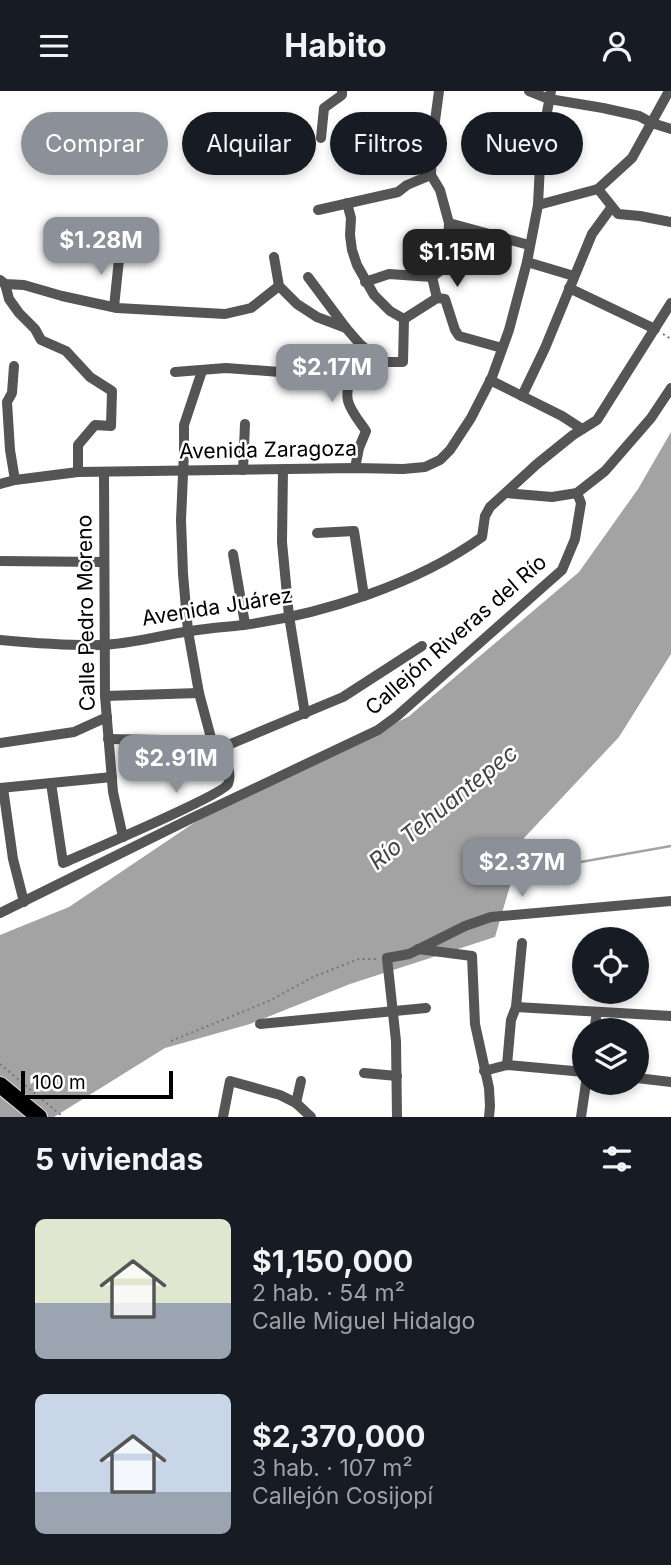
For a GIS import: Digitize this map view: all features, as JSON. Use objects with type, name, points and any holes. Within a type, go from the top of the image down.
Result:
[{"type":"main road","points":[[0,1085],[39,1117]]},
{"type":"street","points":[[321,138],[324,108],[342,95],[342,91]]},
{"type":"street","points":[[436,112],[439,91]]},
{"type":"street","points":[[529,91],[639,116],[671,129]]},
{"type":"street","points":[[538,205],[598,189],[632,158],[669,91]]},
{"type":"street","points":[[318,210],[398,192],[429,175]]},
{"type":"street","points":[[365,282],[389,275],[432,277],[447,265],[449,223],[440,190],[432,175]]},
{"type":"street","name":"Avenida Zaragoza","points":[[0,484],[78,471],[403,469],[425,467],[440,460],[471,418],[490,380],[509,330],[527,262],[538,205],[539,175]]},
{"type":"street","points":[[598,189],[611,208],[618,213],[671,222]]},
{"type":"street","points":[[347,203],[351,218],[352,250],[365,282],[385,306],[404,319]]},
{"type":"street","points":[[522,396],[592,234],[611,208]]},
{"type":"street","points":[[449,223],[529,245]]},
{"type":"street","points":[[114,307],[120,250]]},
{"type":"street","points":[[274,257],[279,286],[317,317],[346,328]]},
{"type":"street","points":[[527,262],[574,276]]},
{"type":"street","points":[[308,277],[346,328],[364,348],[382,362],[403,362],[404,319]]},
{"type":"street","points":[[432,277],[438,298]]},
{"type":"street","points":[[2,282],[114,307],[225,314],[251,308],[279,286]]},
{"type":"street","points":[[2,282],[9,299],[41,340],[66,351],[90,377],[113,391],[111,426],[96,425],[78,445],[78,471]]},
{"type":"street","points":[[569,288],[655,329]]},
{"type":"street","points":[[404,319],[438,298],[445,299],[459,336],[502,348]]},
{"type":"street","points":[[490,380],[582,429],[597,420],[671,303]]},
{"type":"street","points":[[355,468],[366,431],[348,400],[348,392],[353,372],[364,348]]},
{"type":"street","points":[[14,366],[12,393],[7,402],[15,480]]},
{"type":"street","points":[[175,372],[226,368],[293,373]]},
{"type":"street","points":[[51,783],[63,863],[207,798],[225,787],[230,777],[217,749],[199,693],[188,631],[183,574],[181,520],[184,425],[202,371]]},
{"type":"street","points":[[506,493],[552,497],[576,493],[605,471],[671,389]]},
{"type":"street","points":[[243,470],[245,423]]},
{"type":"street","name":"Avenida Juárez","points":[[0,640],[104,645],[289,616],[364,596],[421,573],[470,547],[482,537],[485,516],[490,507],[537,464],[582,429]]},
{"type":"street","points":[[282,470],[282,542],[289,616],[306,714]]},
{"type":"street","name":"Calle Pedro Moreno","points":[[104,472],[105,696],[111,777],[123,837]]},
{"type":"street","name":"Callejón Riveras del Río","points":[[0,913],[378,730],[562,570],[575,539],[581,503],[576,493]]},
{"type":"street","points":[[317,533],[354,531],[364,596]]},
{"type":"street","points":[[233,554],[246,624]]},
{"type":"street","points":[[0,561],[103,562]]},
{"type":"street","points":[[108,739],[162,740],[217,749],[343,697],[422,646]]},
{"type":"street","points":[[105,696],[199,693]]},
{"type":"street","points":[[0,743],[74,732],[107,717]]},
{"type":"street","points":[[24,901],[13,859],[2,788],[111,777]]},
{"type":"street","points":[[397,1117],[396,1041],[387,958],[408,954],[465,926],[492,917],[671,901]]},
{"type":"street","points":[[507,1065],[522,943]]},
{"type":"street","points":[[418,949],[472,955],[475,1024],[489,1088],[489,1117]]},
{"type":"street","points":[[516,1007],[671,1016]]},
{"type":"street","points":[[260,1024],[426,1008]]},
{"type":"street","points":[[596,1018],[597,1012]]},
{"type":"street","points":[[484,1071],[507,1065],[572,1071]]},
{"type":"street","points":[[364,1073],[397,1076]]},
{"type":"street","points":[[649,1079],[671,1082]]},
{"type":"street","points":[[223,1117],[230,1081],[280,1095],[296,1103],[311,1117]]},
{"type":"street","points":[[296,1103],[302,1081]]},
{"type":"street","points":[[580,1117],[584,1095]]},
{"type":"path","points":[[171,1041],[269,1001],[313,977],[359,959],[387,958]]},
{"type":"path","points":[[0,1064],[63,1117]]},
{"type":"water","points":[[671,432],[671,654],[619,737],[524,838],[495,937],[350,984],[250,1024],[165,1048],[54,1117],[0,1117],[0,935],[69,907],[231,798],[408,717],[579,572],[638,489]]},
{"type":"waterway","name":"Río Tehuantepec","points":[[513,874],[671,846]]}]
